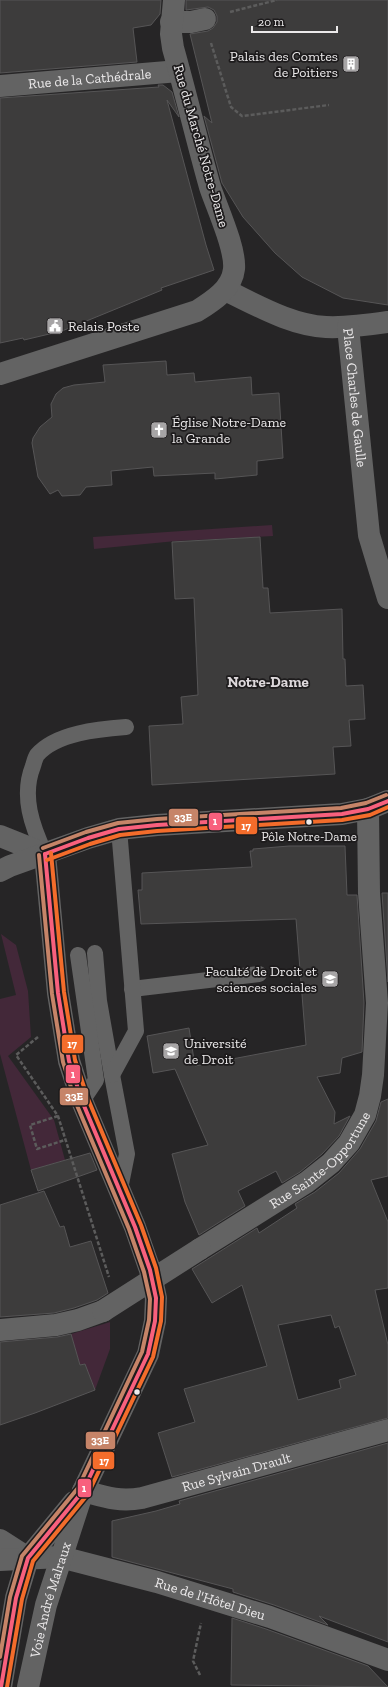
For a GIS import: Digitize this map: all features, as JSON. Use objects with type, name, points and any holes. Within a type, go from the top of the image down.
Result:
[{"type":"street","name":"Rue du Marché Notre-Dame","points":[[174,0],[171,22],[173,48],[210,185],[231,245],[234,269],[231,280],[225,290]]},
{"type":"street","points":[[171,22],[191,22],[204,19]]},
{"type":"street","name":"Rue de la Cathédrale","points":[[0,86],[179,71]]},
{"type":"street","points":[[2,374],[197,311],[214,301],[225,290]]},
{"type":"street","name":"Place Charles de Gaulle","points":[[225,290],[282,317],[302,323],[326,327],[348,327],[369,535],[388,598]]},
{"type":"street","points":[[348,327],[388,322]]},
{"type":"street","points":[[0,871],[88,838],[120,829],[157,825],[342,814],[368,809],[388,801]]},
{"type":"street","name":"Rue Sainte-Opportune","points":[[0,1330],[56,1325],[78,1320],[110,1307],[307,1182],[331,1163],[349,1143],[365,1115],[370,1096],[381,1073],[369,893],[368,809]]},
{"type":"street","points":[[0,836],[45,854]]},
{"type":"street","name":"Voie André Malraux","points":[[28,1687],[46,1605],[60,1557],[83,1491],[148,1354],[155,1321],[156,1298],[150,1270],[135,1227],[82,1101],[69,1062],[62,1026],[45,854]]},
{"type":"street","name":"Rue Sylvain Drault","points":[[83,1491],[114,1500],[142,1498],[388,1430]]},
{"type":"street","name":"Voie André Malraux","points":[[1,1687],[16,1598],[28,1558],[83,1491]]},
{"type":"street","points":[[0,1540],[28,1558]]},
{"type":"street","name":"Rue de l'Hôtel Dieu","points":[[0,1560],[60,1557],[206,1597],[270,1617],[388,1660]]},
{"type":"lane","points":[[45,854],[35,832],[27,798],[29,777],[37,756],[46,748],[62,739],[91,730],[126,727]]},
{"type":"lane","points":[[112,1075],[136,1031],[120,829]]},
{"type":"lane","points":[[95,953],[99,1001],[127,1154],[120,1189]]},
{"type":"lane","points":[[78,955],[96,1080],[82,1101]]},
{"type":"lane","points":[[132,988],[259,974]]},
{"type":"path","points":[[204,19],[277,0]]},
{"type":"path","points":[[216,60],[231,106],[242,116],[329,105]]},
{"type":"path","points":[[38,1037],[16,1055],[58,1116],[110,1307]]},
{"type":"path","points":[[58,1116],[30,1125],[37,1149],[65,1140]]},
{"type":"path","points":[[200,1675],[193,1661],[206,1597]]},
{"type":"shaded area","points":[[272,525],[273,536],[176,541],[94,549],[93,537]]},
{"type":"shaded area","points":[[1,934],[16,945],[28,991],[31,1037],[8,1056],[54,1120],[65,1160],[31,1170],[0,1054],[0,999],[16,995]]},
{"type":"shaded area","points":[[110,1322],[110,1349],[95,1390],[85,1364],[80,1365],[71,1334]]},
{"type":"building","points":[[0,0],[161,0],[160,14],[151,25],[133,28],[137,62],[0,73]]},
{"type":"building","points":[[186,0],[388,0],[388,305],[343,298],[302,277],[275,253],[243,217],[222,183],[204,116],[212,123],[190,34],[208,31],[213,28],[217,22],[217,16],[214,10],[208,7],[186,10]]},
{"type":"building","points":[[158,85],[163,85],[172,92],[179,117],[167,100],[214,270],[161,288],[162,290],[62,331],[24,340],[23,338],[0,343],[0,98],[159,87]]},
{"type":"building","name":"Église Notre-Dame la Grande","points":[[166,361],[167,375],[194,373],[195,382],[251,377],[252,395],[279,393],[283,458],[257,461],[257,475],[215,479],[215,473],[154,476],[153,467],[111,471],[112,485],[86,487],[80,495],[62,496],[58,490],[50,494],[38,477],[32,443],[33,438],[40,427],[52,417],[51,404],[56,394],[63,388],[74,385],[105,382],[103,365]]},
{"type":"building","points":[[260,537],[263,588],[268,588],[270,613],[342,609],[343,659],[345,659],[346,686],[363,685],[365,719],[349,720],[351,746],[333,747],[335,774],[152,785],[149,726],[183,724],[181,697],[198,695],[194,598],[175,599],[172,542]]},
{"type":"building","points":[[289,846],[345,846],[347,895],[357,895],[364,1003],[362,1052],[342,1058],[340,1073],[317,1077],[335,1112],[334,1124],[350,1116],[339,1136],[322,1154],[300,1172],[282,1183],[276,1171],[238,1191],[245,1206],[199,1235],[185,1202],[172,1154],[208,1145],[175,1069],[153,1073],[147,1036],[189,1028],[195,1066],[306,1045],[296,919],[141,924],[138,890],[142,890],[142,873],[252,867],[250,851],[253,851],[253,849]]},
{"type":"building","points":[[382,893],[388,893],[388,982]]},
{"type":"building","points":[[388,1099],[388,1176],[371,1180],[388,1222],[388,1288],[375,1290],[388,1345],[388,1418],[172,1477],[158,1433],[195,1422],[184,1389],[267,1366],[242,1285],[212,1303],[192,1269],[257,1228],[259,1233],[297,1208],[295,1204],[315,1192],[339,1173],[360,1149],[376,1121],[381,1102]],"holes":[[[331,1315],[335,1328],[339,1326],[356,1375],[339,1380],[341,1388],[298,1400],[278,1325]]]},
{"type":"building","points":[[90,1153],[97,1170],[38,1191],[31,1170]]},
{"type":"building","points":[[44,1191],[60,1227],[64,1226],[70,1247],[91,1241],[108,1293],[97,1300],[54,1313],[0,1317],[0,1205]]},
{"type":"building","points":[[71,1334],[80,1365],[85,1364],[95,1390],[0,1425],[0,1342],[57,1337]]},
{"type":"building","points":[[388,1443],[388,1642],[319,1616],[328,1625],[233,1592],[233,1589],[112,1557],[112,1521],[156,1511],[180,1504],[179,1501]]},
{"type":"building","points":[[232,1618],[368,1666],[388,1687],[231,1685]]},
{"type":"transit line","name":"33E","points":[[43,848],[86,832],[118,823],[157,819],[341,808],[366,803],[386,795]]},
{"type":"transit line","name":"1","points":[[45,854],[88,838],[119,829],[157,825],[342,814],[368,809],[388,801]]},
{"type":"transit line","name":"17","points":[[47,860],[90,844],[120,835],[157,831],[342,820],[370,815],[388,807]]},
{"type":"transit line","name":"17","points":[[7,1687],[22,1599],[33,1561],[88,1494],[153,1357],[161,1321],[162,1297],[156,1268],[141,1225],[88,1099],[75,1060],[64,992],[51,853]]},
{"type":"transit line","name":"1","points":[[1,1687],[16,1598],[28,1558],[83,1491],[148,1354],[155,1321],[156,1298],[150,1270],[135,1227],[82,1101],[69,1061],[58,993],[45,854]]},
{"type":"transit line","name":"33E","points":[[0,1657],[10,1597],[22,1556],[78,1488],[142,1352],[149,1320],[150,1299],[144,1272],[129,1229],[76,1103],[63,1062],[52,994],[39,855]]},
{"type":"place","name":"Palais des Comtes de Poitiers","points":[[351,64]]},
{"type":"place","name":"Relais Poste","points":[[55,326]]},
{"type":"place","name":"Église Notre-Dame la Grande","points":[[159,430]]},
{"type":"place","name":"Pôle Notre-Dame","points":[[309,822]]},
{"type":"place","name":"Faculté de Droit et sciences sociales","points":[[330,979]]},
{"type":"place","name":"Université de Droit","points":[[171,1051]]},
{"type":"district","name":"Notre-Dame","points":[[268,682]]}]
